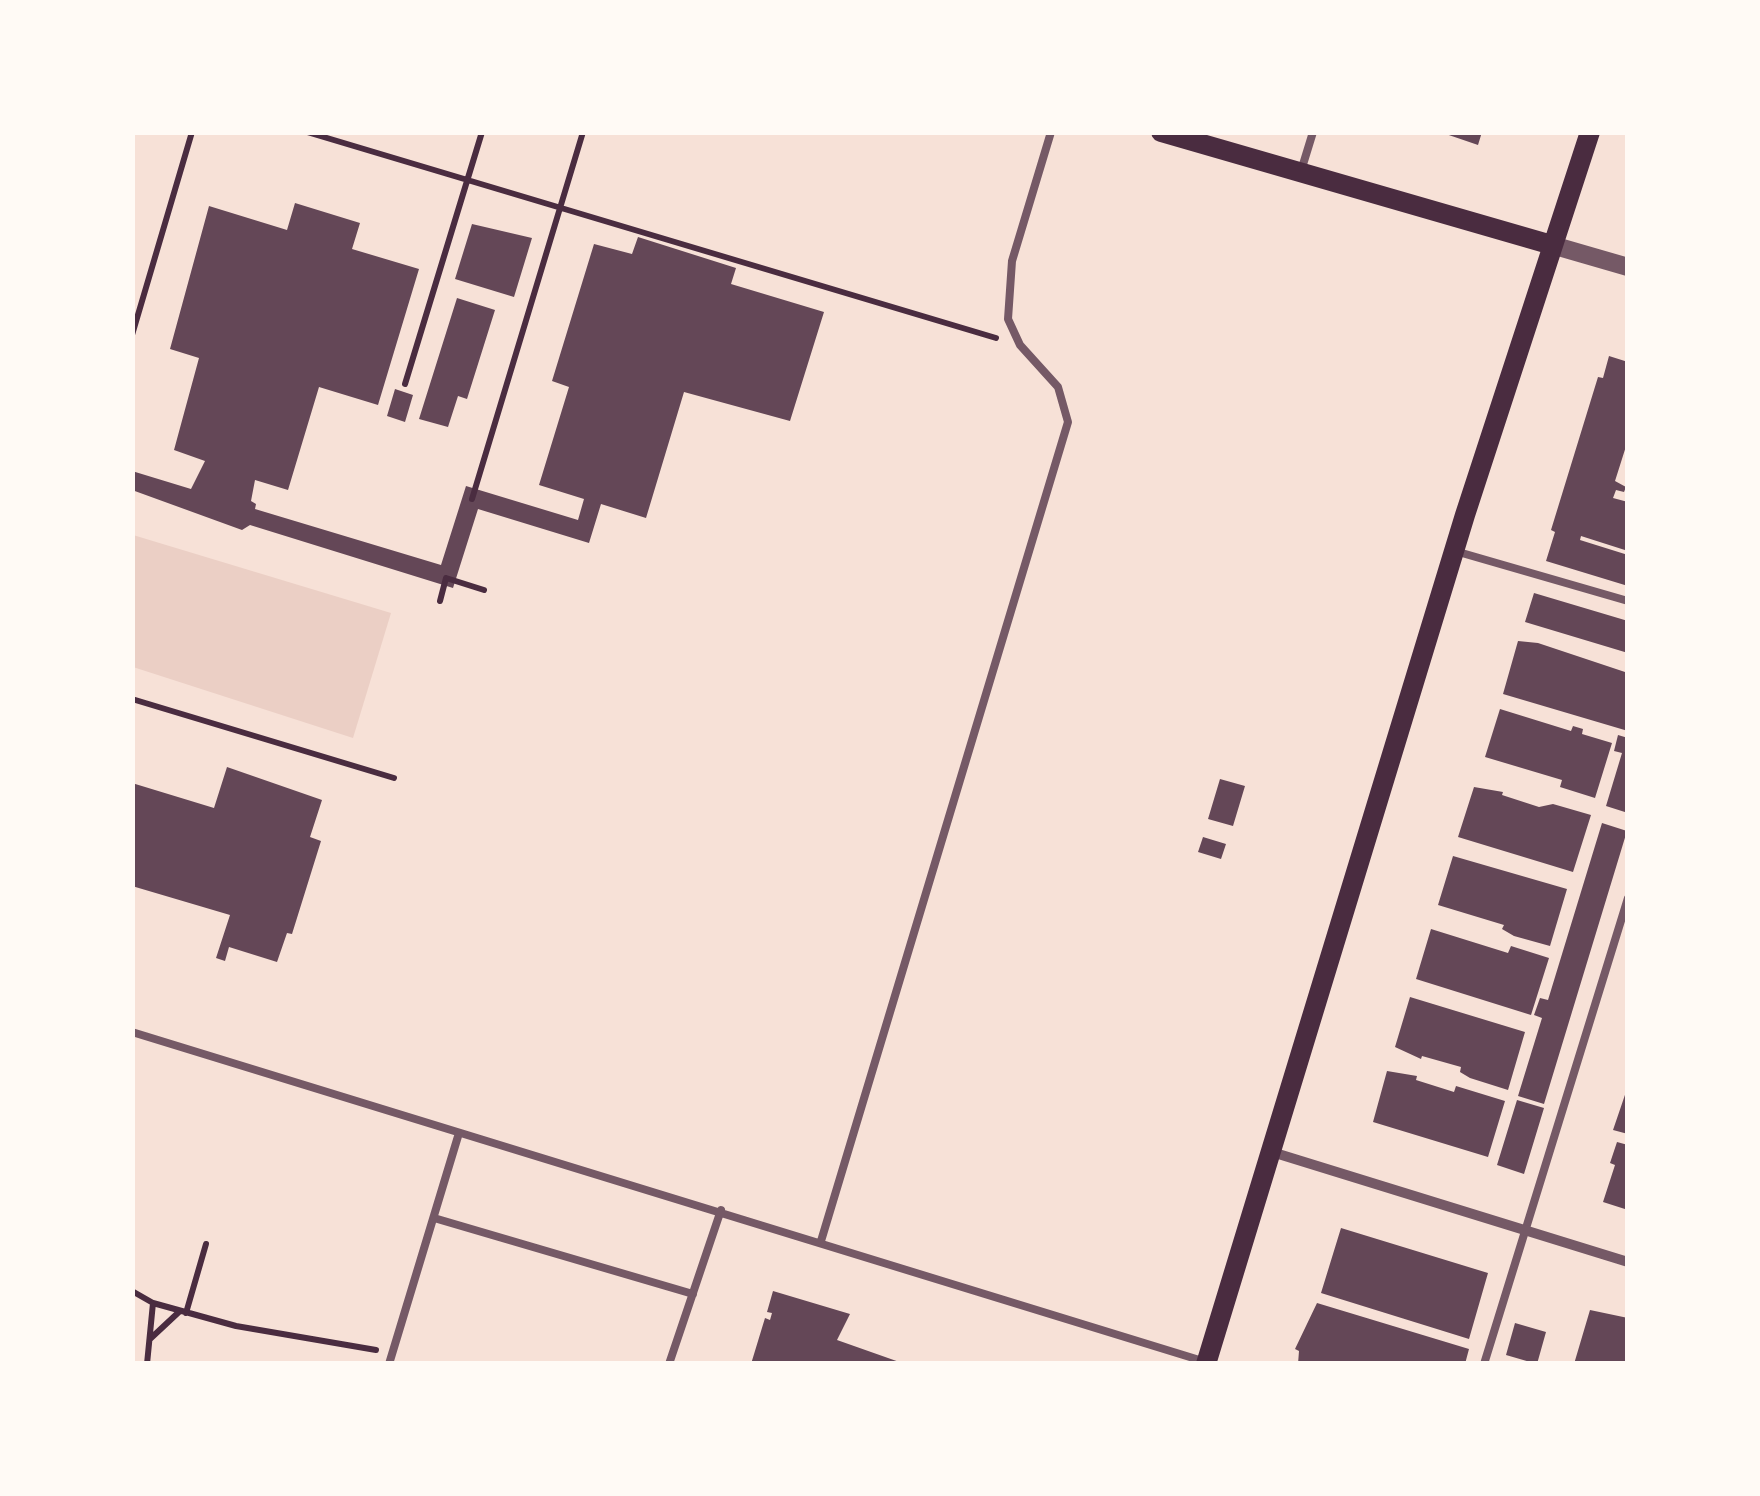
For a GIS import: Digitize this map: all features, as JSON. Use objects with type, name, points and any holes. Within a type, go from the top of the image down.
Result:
[{"type":"main road","points":[[1161,132],[1552,246]]},
{"type":"main road","points":[[1206,1363],[1455,551],[1590,132]]},
{"type":"street","points":[[1552,246],[1628,267]]},
{"type":"street","points":[[1272,1152],[1628,1262]]},
{"type":"lane","points":[[821,1241],[1068,422],[1058,387],[1020,345],[1008,319],[1012,261],[1051,132]]},
{"type":"lane","points":[[1300,174],[1313,132]]},
{"type":"lane","points":[[1455,551],[1628,601]]},
{"type":"lane","points":[[1484,1364],[1628,898]]},
{"type":"lane","points":[[132,1032],[721,1210],[1206,1363]]},
{"type":"lane","points":[[390,1359],[459,1132]]},
{"type":"lane","points":[[668,1364],[721,1210]]},
{"type":"lane","points":[[434,1218],[693,1294]]},
{"type":"path","points":[[132,334],[192,132]]},
{"type":"path","points":[[307,132],[1020,345]]},
{"type":"path","points":[[405,384],[482,132]]},
{"type":"path","points":[[472,499],[583,132]]},
{"type":"path","points":[[440,601],[446,578],[484,590]]},
{"type":"path","points":[[132,699],[394,778]]},
{"type":"path","points":[[149,1340],[183,1312],[206,1244]]},
{"type":"path","points":[[132,1291],[153,1303],[183,1312],[390,1359]]},
{"type":"path","points":[[147,1364],[153,1303]]},
{"type":"shaded area","points":[[133,535],[391,613],[353,738],[133,667]]},
{"type":"building","points":[[1440,132],[1482,132],[1478,145]]},
{"type":"building","points":[[295,203],[360,223],[352,249],[419,269],[378,405],[319,387],[288,490],[255,480],[251,501],[256,504],[255,509],[441,565],[466,486],[578,520],[584,499],[539,485],[569,387],[552,381],[594,244],[632,254],[638,237],[736,268],[731,284],[824,312],[790,421],[684,392],[646,518],[601,504],[589,543],[478,509],[453,588],[250,525],[242,530],[132,490],[132,471],[191,489],[205,461],[174,450],[199,358],[170,349],[209,206],[287,230]]},
{"type":"building","points":[[472,224],[532,238],[514,297],[455,279]]},
{"type":"building","points":[[457,298],[495,310],[467,399],[458,396],[448,427],[419,419]]},
{"type":"building","points":[[1609,356],[1628,362],[1628,440],[1615,481],[1626,487],[1624,492],[1616,490],[1613,498],[1628,502],[1628,551],[1581,536],[1580,540],[1628,555],[1628,586],[1546,561],[1555,532],[1551,530],[1598,377],[1603,378]]},
{"type":"building","points":[[395,389],[413,395],[405,422],[387,416]]},
{"type":"building","points":[[1534,593],[1628,621],[1628,653],[1525,622]]},
{"type":"building","points":[[1518,641],[1538,643],[1628,673],[1628,731],[1503,694]]},
{"type":"building","points":[[1500,709],[1571,731],[1573,726],[1583,729],[1582,734],[1612,743],[1595,798],[1560,787],[1562,780],[1485,757]]},
{"type":"building","points":[[1618,735],[1628,738],[1628,813],[1606,806],[1622,753],[1614,751]]},
{"type":"building","points":[[227,767],[322,800],[310,837],[321,841],[292,934],[287,933],[277,962],[229,947],[225,961],[216,958],[230,915],[132,886],[132,783],[214,808]]},
{"type":"building","points":[[1220,779],[1245,786],[1233,826],[1208,819]]},
{"type":"building","points":[[1474,787],[1503,792],[1502,795],[1539,807],[1553,804],[1591,815],[1573,872],[1458,837]]},
{"type":"building","points":[[1602,823],[1627,831],[1544,1104],[1518,1096],[1542,1018],[1534,1015],[1540,998],[1548,1000]]},
{"type":"building","points":[[1203,837],[1226,844],[1221,859],[1198,852]]},
{"type":"building","points":[[1453,856],[1567,889],[1550,946],[1514,936],[1502,929],[1504,925],[1438,905]]},
{"type":"building","points":[[1431,929],[1508,953],[1511,946],[1549,958],[1531,1015],[1416,979]]},
{"type":"building","points":[[1410,997],[1525,1032],[1508,1090],[1470,1078],[1460,1072],[1461,1067],[1422,1056],[1421,1059],[1395,1047]]},
{"type":"building","points":[[1387,1071],[1417,1076],[1416,1080],[1454,1092],[1456,1086],[1505,1101],[1488,1157],[1373,1122]]},
{"type":"building","points":[[1628,1086],[1628,1134],[1613,1130]]},
{"type":"building","points":[[1517,1100],[1544,1108],[1524,1174],[1497,1165]]},
{"type":"building","points":[[1617,1142],[1628,1145],[1628,1210],[1603,1202],[1615,1165],[1610,1163]]},
{"type":"building","points":[[1341,1228],[1488,1273],[1469,1339],[1321,1293]]},
{"type":"building","points":[[773,1291],[850,1314],[837,1340],[905,1364],[751,1364],[765,1318],[770,1320],[772,1313],[767,1312]]},
{"type":"building","points":[[1317,1303],[1469,1349],[1465,1364],[1298,1364],[1299,1351],[1295,1349]]},
{"type":"building","points":[[1590,1310],[1628,1318],[1628,1364],[1574,1364]]},
{"type":"building","points":[[1515,1323],[1546,1332],[1537,1364],[1506,1355]]}]
